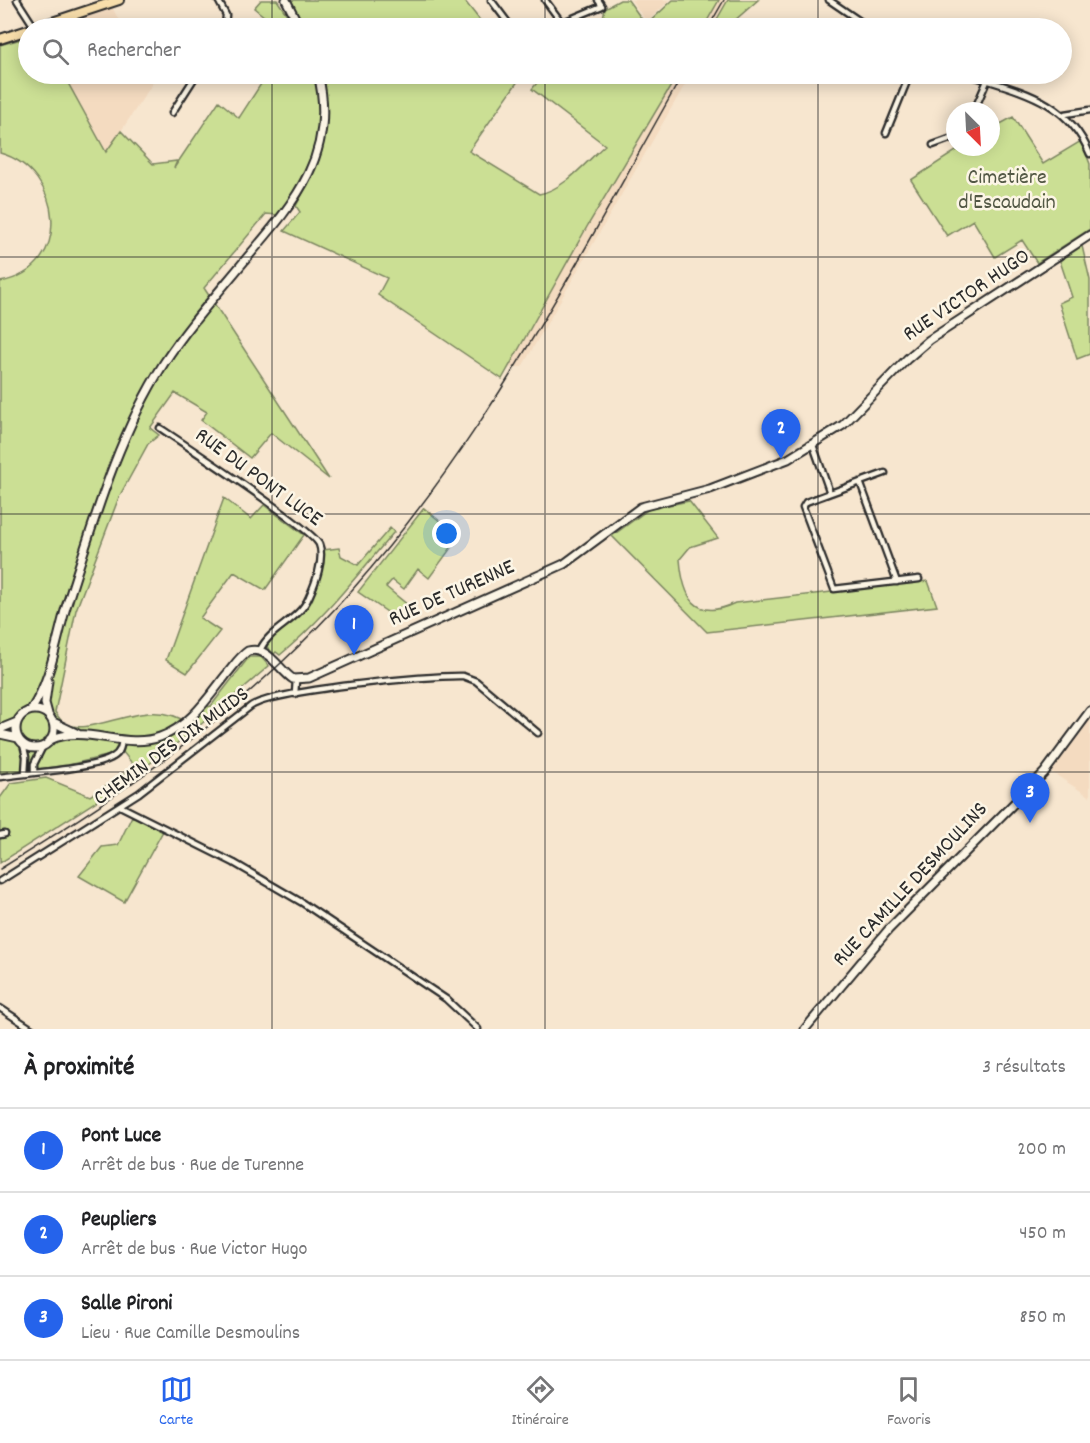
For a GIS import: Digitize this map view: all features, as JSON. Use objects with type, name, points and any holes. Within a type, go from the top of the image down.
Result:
[{"type":"main road","points":[[65,18],[120,0]]},
{"type":"main road","points":[[0,39],[18,33]]},
{"type":"street","points":[[17,0],[28,18]]},
{"type":"street","points":[[218,0],[225,13],[225,18]]},
{"type":"street","points":[[284,0],[295,18]]},
{"type":"street","points":[[491,0],[504,18]]},
{"type":"street","points":[[545,0],[558,18]]},
{"type":"street","points":[[574,18],[602,6],[598,0]]},
{"type":"street","points":[[829,0],[855,18]]},
{"type":"street","points":[[172,113],[191,84]]},
{"type":"street","points":[[31,710],[49,669],[66,608],[109,479],[140,406],[182,338],[288,208],[310,172],[320,141],[322,120],[319,84]]},
{"type":"street","points":[[886,133],[906,84]]},
{"type":"street","points":[[978,102],[986,84]]},
{"type":"street","points":[[996,84],[1044,101],[1065,114],[1080,131],[1090,154]]},
{"type":"street","points":[[1065,114],[1090,110]]},
{"type":"street","points":[[933,145],[946,140]]},
{"type":"street","name":"RUE VICTOR HUGO","points":[[686,496],[771,467],[813,445],[847,422],[925,343],[1090,235]]},
{"type":"street","name":"RUE DU PONT LUCE","points":[[160,428],[276,510],[319,544],[318,570],[306,603],[297,615],[268,638],[260,650]]},
{"type":"street","points":[[813,445],[831,493]]},
{"type":"street","points":[[885,473],[806,502],[802,507],[833,588],[919,579]]},
{"type":"street","points":[[860,482],[897,582]]},
{"type":"street","name":"RUE DE TURENNE","points":[[296,680],[315,675],[564,564],[634,511],[686,496]]},
{"type":"street","points":[[50,740],[83,735],[122,740],[152,739],[176,729],[202,706],[243,655],[252,650],[260,650],[296,680],[295,694]]},
{"type":"street","points":[[34,772],[34,764],[54,730],[45,703],[49,669]]},
{"type":"street","name":"CHEMIN DES DIX MUIDS","points":[[0,881],[120,806],[255,704],[269,699],[295,694],[463,676],[476,681],[538,733]]},
{"type":"street","points":[[0,729],[17,722],[23,714],[31,710],[39,710],[50,719],[83,735]]},
{"type":"street","name":"RUE CAMILLE DESMOULINS","points":[[805,1029],[889,929],[1044,773],[1090,711]]},
{"type":"street","points":[[17,722],[26,757],[26,773]]},
{"type":"street","points":[[0,734],[33,748],[44,746]]},
{"type":"street","points":[[0,777],[109,759],[118,753],[122,740]]},
{"type":"street","points":[[120,806],[229,861],[301,903],[446,999],[478,1029]]},
{"type":"street","points":[[0,1008],[32,1029]]},
{"type":"shaded area","points":[[631,0],[670,0],[651,18],[644,18]]},
{"type":"shaded area","points":[[712,0],[733,0],[723,18],[702,18]]},
{"type":"shaded area","points":[[112,7],[118,18],[77,18]]},
{"type":"shaded area","points":[[69,84],[152,84],[107,152]]},
{"type":"shaded area","points":[[665,84],[685,84],[522,367],[506,368]]},
{"type":"shaded area","points":[[1086,719],[1090,720],[1090,797],[1050,771]]},
{"type":"green space","points":[[261,0],[277,0],[289,18],[266,18],[254,8]]},
{"type":"green space","points":[[289,0],[464,0],[478,18],[298,18]]},
{"type":"green space","points":[[620,0],[628,0],[641,18],[603,18],[605,8]]},
{"type":"green space","points":[[673,0],[719,0],[709,18],[654,18]]},
{"type":"green space","points":[[728,0],[758,0],[737,18],[718,18]]},
{"type":"green space","points":[[18,40],[18,84],[69,84],[106,152],[121,131],[153,164],[177,161],[174,168],[219,101],[239,118],[261,84],[316,84],[320,113],[318,131],[307,166],[278,215],[266,214],[204,288],[329,479],[271,433],[250,458],[201,420],[207,412],[175,393],[150,428],[159,435],[148,444],[119,497],[76,610],[55,712],[64,723],[76,727],[90,726],[139,714],[156,713],[173,715],[189,724],[204,707],[211,706],[249,657],[261,657],[269,666],[192,732],[117,788],[0,863],[0,798],[11,783],[46,778],[90,796],[135,767],[123,752],[68,765],[0,774],[0,282],[24,273],[41,258],[50,240],[52,219],[47,198],[37,178],[21,163],[0,153],[0,45]]},
{"type":"green space","points":[[323,84],[516,84],[469,151],[539,194],[558,187],[605,145],[532,89],[536,84],[672,84],[588,225],[502,379],[378,295],[387,278],[284,231],[300,212],[296,206],[318,157],[324,127]]},
{"type":"green space","name":"Cimetière d'Escaudain","points":[[1013,117],[1043,164],[1081,141],[1090,164],[1090,229],[1037,263],[1022,240],[995,257],[973,220],[947,236],[911,180],[948,156],[1000,156],[1000,124]]},
{"type":"green space","points":[[1082,246],[1090,280],[1090,354],[1077,359],[1059,303],[1072,297],[1060,261]]},
{"type":"green space","points":[[224,498],[251,519],[264,505],[304,535],[265,590],[234,572],[200,618],[220,631],[187,673],[166,660]]},
{"type":"green space","points":[[689,501],[718,538],[690,547],[680,559],[688,595],[701,607],[721,608],[735,603],[928,581],[937,606],[707,632],[612,536],[649,509]]},
{"type":"green space","points":[[424,508],[459,537],[429,578],[418,569],[404,589],[392,580],[386,587],[409,606],[399,620],[358,592]]},
{"type":"green space","points":[[390,528],[394,532],[325,612],[280,655],[276,652],[274,654],[267,647],[269,641],[292,621],[307,602],[316,580],[323,550],[339,548],[341,556],[358,565]]},
{"type":"green space","points":[[132,816],[163,831],[124,902],[79,876],[102,847],[118,845]]},
{"type":"railway","points":[[714,18],[724,0]]},
{"type":"railway","points":[[0,869],[110,798],[180,748],[280,664],[343,600],[401,531],[454,459],[504,385],[596,230],[677,84]]},
{"type":"place","name":"Peupliers","points":[[781,459]]},
{"type":"place","name":"Pont Luce","points":[[354,655]]},
{"type":"place","name":"Salle Pironi","points":[[1030,823]]}]
